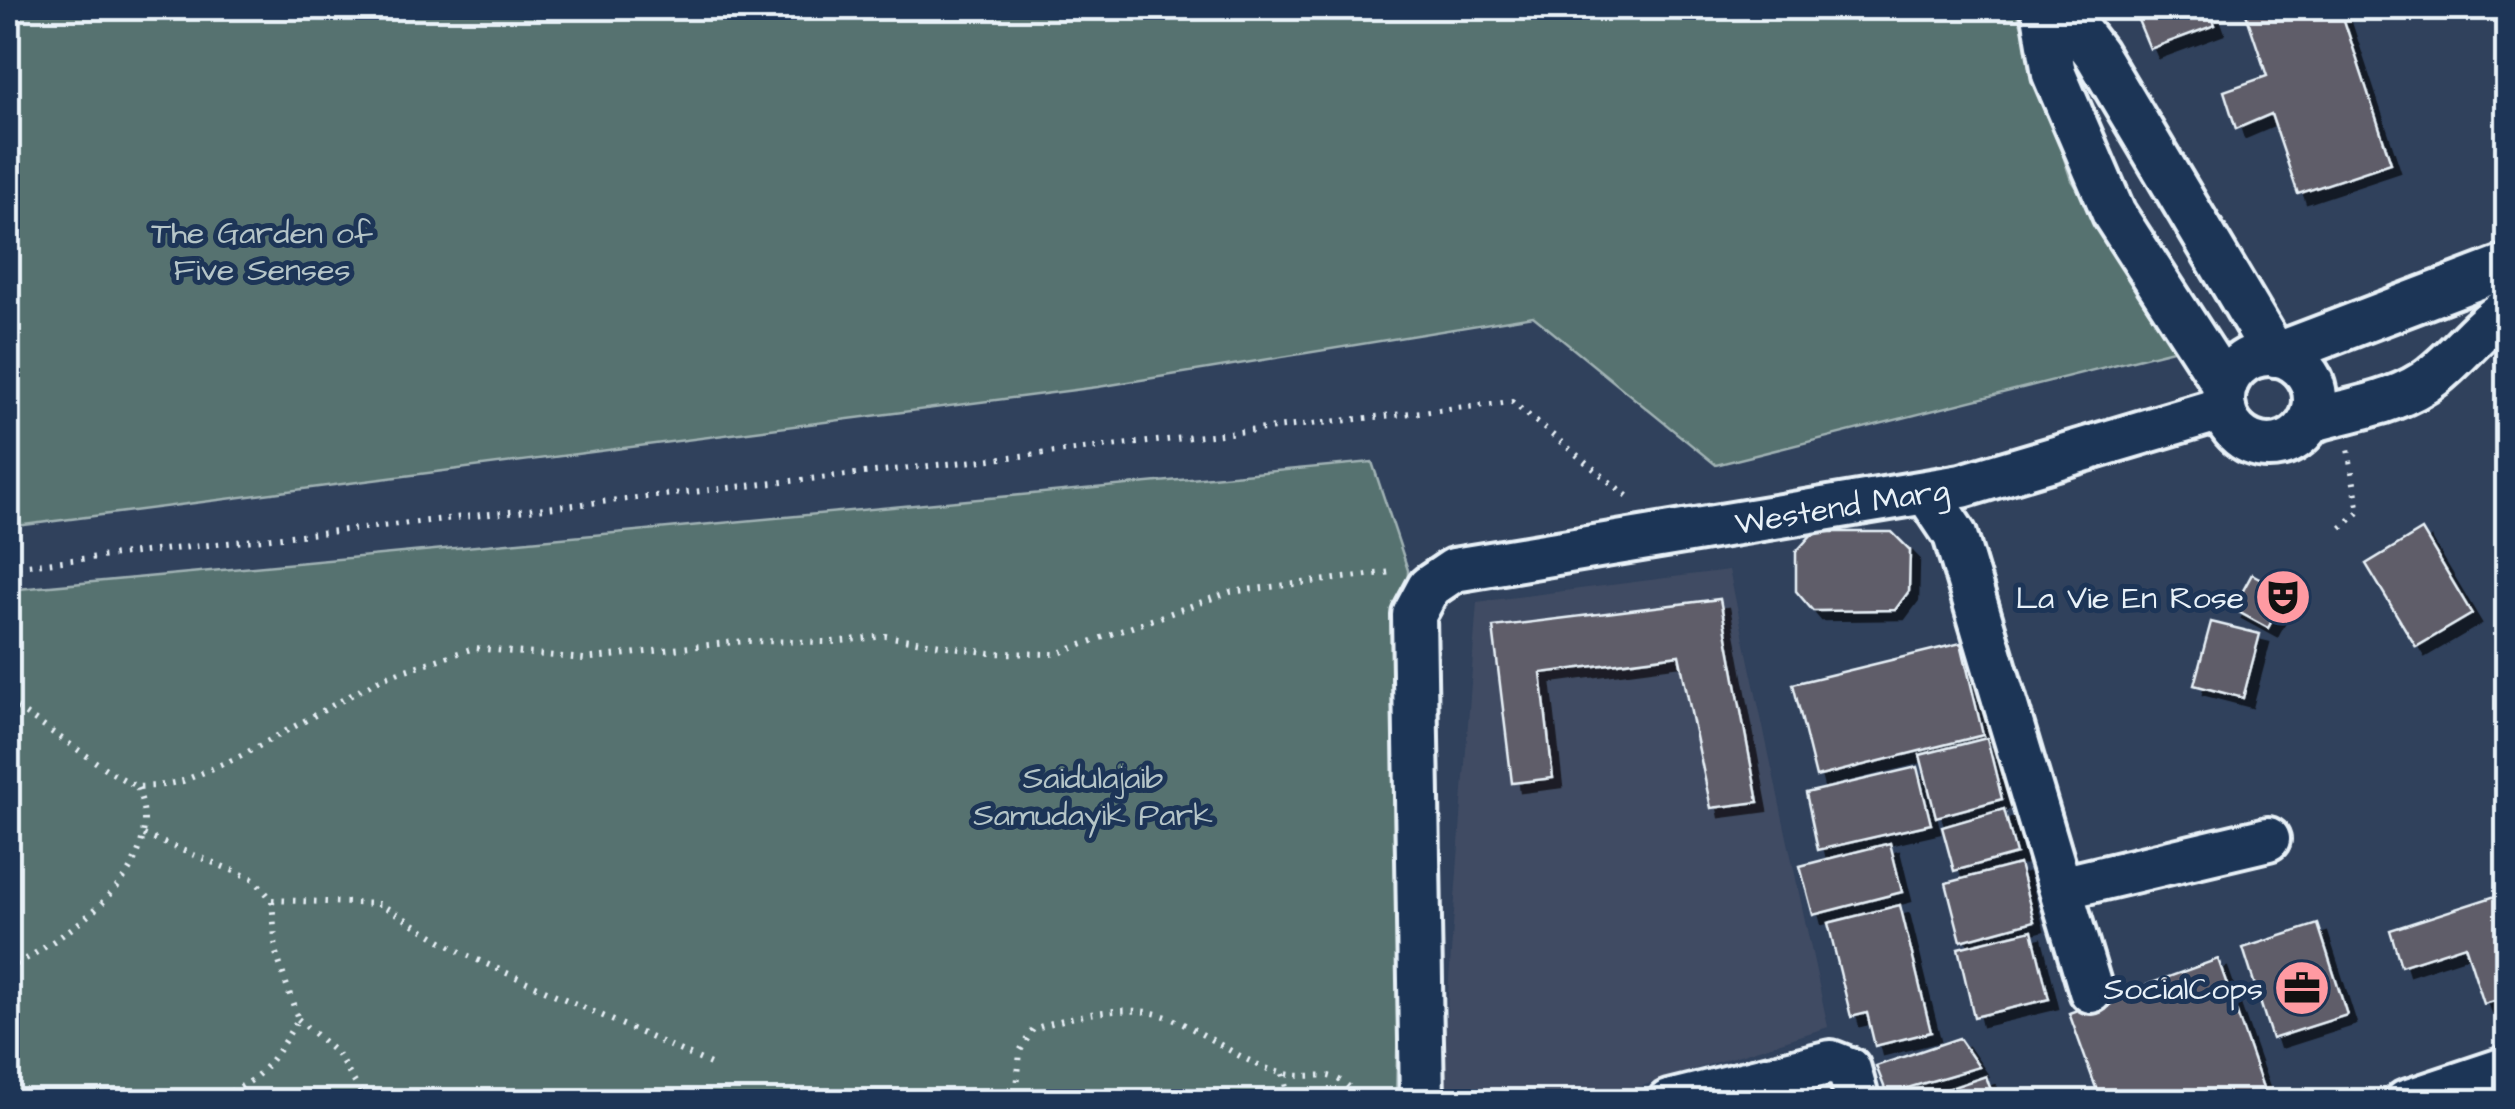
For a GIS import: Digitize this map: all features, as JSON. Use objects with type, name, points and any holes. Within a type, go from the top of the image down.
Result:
[{"type":"street","points":[[2043,8],[2054,74],[2114,214],[2224,397],[2232,429],[2261,446],[2294,438],[2325,417],[2404,394],[2432,377],[2485,323],[2508,309]]},
{"type":"street","points":[[2061,8],[2096,54],[2275,355],[2298,364],[2306,373],[2325,417]]},
{"type":"street","name":"Westend Marg","points":[[1454,570],[1927,493],[2224,397],[2245,362],[2275,355],[2508,266]]},
{"type":"street","points":[[1927,493],[1956,535],[2091,991]]},
{"type":"street","points":[[1422,1102],[1414,615],[1429,587],[1454,570]]},
{"type":"street","points":[[2060,888],[2268,840]]},
{"type":"street","points":[[1669,1102],[1831,1062],[1848,1069],[1858,1102]]},
{"type":"street","points":[[2406,1102],[2508,1068]]},
{"type":"path","points":[[8,567],[1512,402],[1676,536]]},
{"type":"path","points":[[2325,417],[2359,512],[2341,528]]},
{"type":"path","points":[[8,702],[137,787],[183,781],[239,757],[384,677],[474,648],[584,659],[744,641],[832,642],[885,636],[990,653],[1056,654],[1230,592],[1408,570],[1454,570]]},
{"type":"path","points":[[8,970],[64,936],[100,905],[125,876],[144,835],[146,821],[137,787]]},
{"type":"path","points":[[144,835],[254,878],[272,900],[276,953],[298,1019],[337,1054],[366,1102]]},
{"type":"path","points":[[272,900],[380,904],[462,953],[718,1068]]},
{"type":"path","points":[[1016,1102],[1020,1051],[1033,1029],[1115,1010],[1172,1018],[1283,1074],[1320,1072],[1348,1084],[1363,1102]]},
{"type":"path","points":[[197,1102],[225,1095],[268,1069],[298,1019]]},
{"type":"path","points":[[1283,1074],[1289,1102]]},
{"type":"shaded area","points":[[1729,570],[1828,1027],[1594,1101],[1440,1102],[1477,602]]},
{"type":"green space","name":"The Garden of Five Senses","points":[[8,8],[2016,8],[2070,177],[2177,349],[1716,465],[1533,316],[1098,387],[8,527]]},
{"type":"green space","name":"Saidulajaib Samudayik Park","points":[[1372,462],[1408,570],[1396,1101],[8,1102],[8,590]]},
{"type":"building","points":[[2133,8],[2209,8],[2215,25],[2150,49]]},
{"type":"building","points":[[2244,8],[2340,8],[2391,163],[2298,194],[2271,114],[2236,129],[2224,91],[2267,76]]},
{"type":"building","points":[[2422,530],[2472,614],[2416,647],[2366,564]]},
{"type":"building","points":[[1814,532],[1892,532],[1910,550],[1909,591],[1895,610],[1813,611],[1796,591],[1796,552]]},
{"type":"building","points":[[2252,574],[2287,593],[2268,628],[2233,609]]},
{"type":"building","points":[[1720,599],[1758,802],[1711,808],[1679,655],[1541,673],[1553,778],[1512,783],[1493,627]]},
{"type":"building","points":[[2211,622],[2260,634],[2243,698],[2194,685]]},
{"type":"building","points":[[1961,643],[1983,735],[1816,777],[1793,684]]},
{"type":"building","points":[[1987,738],[2002,799],[1936,817],[1920,755]]},
{"type":"building","points":[[1917,767],[1931,824],[1818,850],[1806,793]]},
{"type":"building","points":[[2004,809],[2016,854],[1954,871],[1942,827]]},
{"type":"building","points":[[1890,843],[1902,892],[1813,915],[1800,866]]},
{"type":"building","points":[[2019,864],[2034,921],[1961,941],[1946,883]]},
{"type":"building","points":[[2508,892],[2508,997],[2484,1004],[2465,945],[2401,966],[2390,930]]},
{"type":"building","points":[[1900,905],[1931,1032],[1875,1046],[1867,1013],[1851,1017],[1828,923]]},
{"type":"building","points":[[2318,924],[2347,1015],[2272,1039],[2243,948]]},
{"type":"building","points":[[2032,930],[2049,999],[1974,1017],[1958,948]]},
{"type":"building","points":[[2218,959],[2268,1102],[2101,1102],[2069,1013]]},
{"type":"building","points":[[1959,1038],[1979,1067],[1887,1094],[1876,1066]]},
{"type":"building","points":[[1986,1076],[1995,1102],[1909,1102]]},
{"type":"building","points":[[2508,1082],[2508,1102],[2456,1102]]},
{"type":"building","points":[[1794,1084],[1800,1102],[1742,1102]]},
{"type":"place","name":"La Vie En Rose","points":[[2283,597]]},
{"type":"place","name":"SocialCops","points":[[2302,988]]}]
